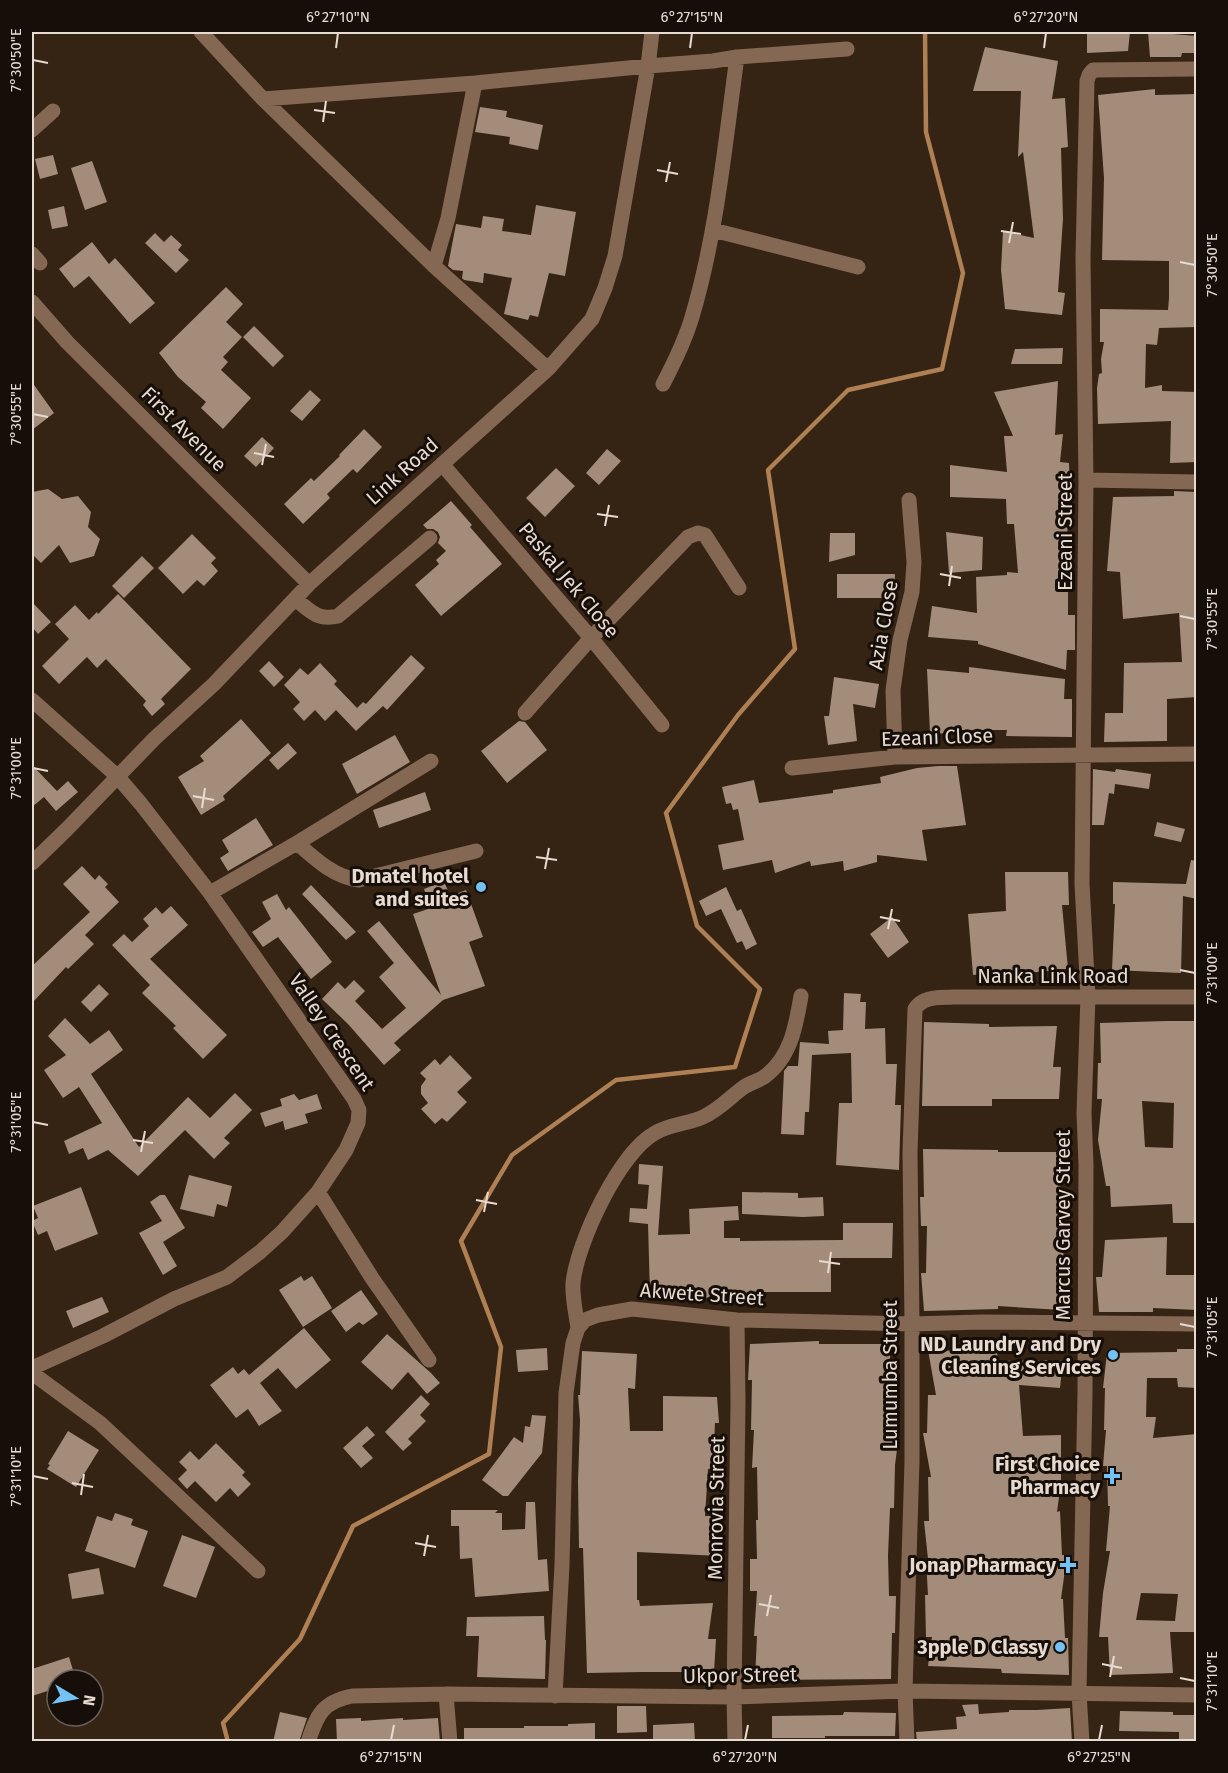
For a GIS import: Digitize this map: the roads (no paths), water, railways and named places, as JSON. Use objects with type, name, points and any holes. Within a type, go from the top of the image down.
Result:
[{"type":"street","points":[[201,32],[263,99],[434,266],[548,369]]},
{"type":"street","name":"Link Road","points":[[32,863],[154,739],[214,684],[309,584],[548,369],[592,320],[615,256],[652,32]]},
{"type":"street","points":[[263,99],[475,83],[737,57],[847,49]]},
{"type":"street","points":[[663,384],[678,354],[691,319],[712,230],[737,57]]},
{"type":"street","name":"Ezeani Street","points":[[1088,996],[1082,884],[1086,480],[1083,246],[1087,81],[1093,70],[1197,69]]},
{"type":"street","points":[[434,266],[447,218],[475,83]]},
{"type":"street","points":[[32,130],[53,111]]},
{"type":"street","points":[[712,230],[858,267]]},
{"type":"street","name":"First Avenue","points":[[32,302],[75,351],[309,584]]},
{"type":"street","name":"Paskal Jek Close","points":[[442,464],[662,725]]},
{"type":"street","points":[[1086,480],[1197,482]]},
{"type":"street","name":"Azia Close","points":[[895,757],[894,690],[900,640],[912,592],[914,562],[909,500]]},
{"type":"street","points":[[525,713],[591,638],[688,537],[698,533],[705,535],[739,588]]},
{"type":"street","points":[[295,598],[316,615],[327,619],[338,616],[430,538]]},
{"type":"street","name":"Valley Crescent","points":[[32,700],[117,776],[141,804],[210,893],[354,1099],[359,1110],[358,1123],[346,1150],[318,1192],[260,1252],[227,1277],[174,1299],[32,1368]]},
{"type":"street","name":"Ezeani Close","points":[[792,768],[895,757],[1197,754]]},
{"type":"street","points":[[210,893],[431,761]]},
{"type":"street","points":[[297,843],[319,862],[334,871],[350,879],[359,880],[476,851]]},
{"type":"street","points":[[555,1696],[562,1565],[566,1393],[573,1343],[578,1328],[573,1285],[576,1266],[596,1212],[611,1182],[636,1150],[655,1133],[703,1117],[729,1101],[746,1086],[765,1077],[780,1062],[789,1048],[801,996]]},
{"type":"street","name":"Nanka Link Road","points":[[915,1009],[918,1003],[925,999],[1088,996],[1197,997]]},
{"type":"street","name":"Marcus Garvey Street","points":[[1082,1742],[1079,1693],[1085,1393],[1086,1165],[1084,1113],[1088,996]]},
{"type":"street","name":"Lumumba Street","points":[[907,1742],[904,1691],[912,1461],[910,1152],[915,1009]]},
{"type":"street","points":[[318,1192],[372,1278],[429,1360]]},
{"type":"street","name":"Akwete Street","points":[[578,1328],[585,1320],[598,1315],[632,1309],[737,1320],[912,1324],[981,1322],[1197,1324]]},
{"type":"street","name":"Monrovia Street","points":[[735,1742],[737,1320]]},
{"type":"street","points":[[32,1373],[100,1423],[258,1571]]},
{"type":"street","name":"Ukpor Street","points":[[308,1742],[316,1719],[322,1710],[342,1698],[385,1694],[734,1697],[904,1691],[1197,1695]]},
{"type":"street","points":[[446,1694],[450,1742]]},
{"type":"waterway","points":[[228,1742],[223,1723],[300,1639],[353,1526],[489,1454],[501,1347],[461,1241],[512,1155],[616,1080],[735,1067],[760,989],[697,926],[666,813],[738,715],[795,649],[768,470],[848,390],[942,369],[963,273],[926,132],[925,32]]},
{"type":"place","name":"Dmatel hotel and suites","points":[[481,887]]},
{"type":"place","name":"ND Laundry and Dry Cleaning Services","points":[[1113,1355]]},
{"type":"place","name":"First Choice Pharmacy","points":[[1112,1476]]},
{"type":"place","name":"Jonap Pharmacy","points":[[1068,1565]]},
{"type":"place","name":"3pple D Classy","points":[[1060,1647]]}]
